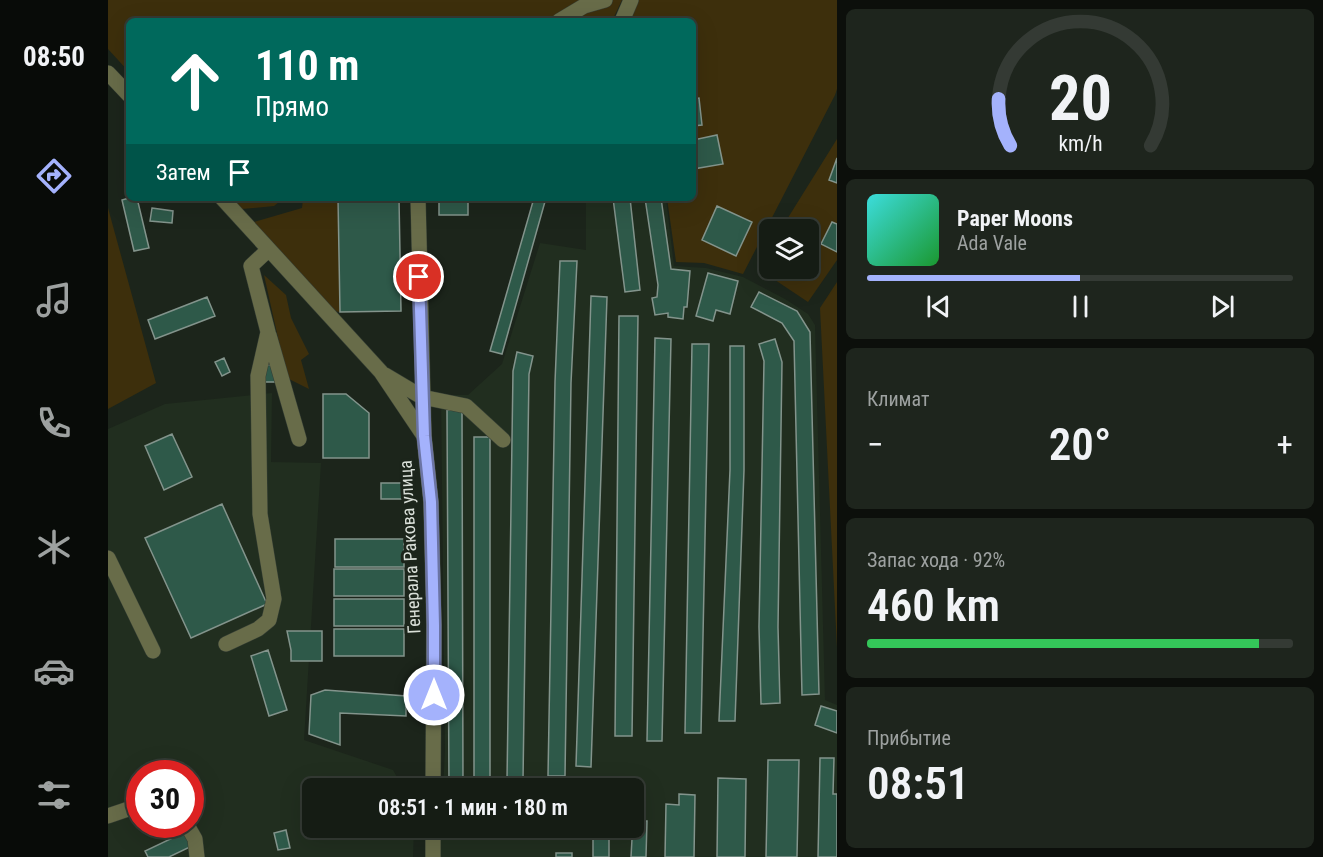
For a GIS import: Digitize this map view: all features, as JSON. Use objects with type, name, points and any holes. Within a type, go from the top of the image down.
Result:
[{"type":"street","points":[[564,18],[584,6],[605,0]]},
{"type":"street","points":[[623,18],[630,0]]},
{"type":"street","points":[[109,77],[126,92]]},
{"type":"street","name":"Генерала Ракова улица","points":[[225,201],[381,372],[424,436],[431,502],[434,625],[433,778]]},
{"type":"street","points":[[418,201],[424,436]]},
{"type":"street","points":[[268,250],[251,266],[299,439]]},
{"type":"street","points":[[226,644],[269,620],[274,599],[260,514],[258,376],[268,332]]},
{"type":"street","points":[[381,372],[422,397],[466,406],[503,440]]},
{"type":"street","points":[[108,558],[153,651]]},
{"type":"street","points":[[108,816],[126,810]]},
{"type":"street","points":[[194,838],[197,857]]},
{"type":"street","points":[[433,838],[433,857]]},
{"type":"shaded area","points":[[108,0],[622,0],[613,18],[126,18],[126,69],[108,49]]},
{"type":"shaded area","points":[[638,0],[837,0],[837,89],[835,95],[771,219],[759,219],[759,243],[743,274],[704,263],[676,262],[667,201],[696,201],[696,18],[627,18]]},
{"type":"shaded area","points":[[837,139],[837,260],[808,302],[774,279],[819,279],[819,219],[787,219]]},
{"type":"shaded area","points":[[235,201],[280,201],[274,206],[242,209]]},
{"type":"shaded area","points":[[303,201],[338,201],[340,312],[333,311],[254,222],[302,208]]},
{"type":"shaded area","points":[[586,201],[666,201],[674,266],[706,268],[743,277],[808,314],[815,325],[825,700],[837,705],[837,857],[440,857],[441,838],[644,838],[644,778],[444,778],[441,395],[468,395],[502,364],[540,243],[586,250]]},
{"type":"shaded area","points":[[108,208],[156,383],[108,409]]},
{"type":"shaded area","points":[[264,275],[286,295],[291,318],[309,354],[301,360],[309,389],[287,378]]},
{"type":"shaded area","points":[[837,282],[837,648],[820,308]]},
{"type":"shaded area","points":[[272,393],[271,462],[321,463],[304,740],[393,770],[398,778],[302,778],[302,838],[414,838],[413,857],[108,857],[108,429],[165,404]]},
{"type":"building","points":[[696,98],[699,98],[702,125],[696,126]]},
{"type":"building","points":[[717,135],[723,164],[696,168],[696,139]]},
{"type":"building","points":[[837,158],[837,183],[829,180]]},
{"type":"building","points":[[122,200],[138,201],[149,248],[134,251]]},
{"type":"building","points":[[338,201],[399,201],[401,311],[340,312]]},
{"type":"building","points":[[439,201],[468,201],[468,215],[439,215]]},
{"type":"building","points":[[533,201],[545,201],[502,354],[490,351]]},
{"type":"building","points":[[613,201],[630,201],[640,290],[625,292]]},
{"type":"building","points":[[645,201],[661,201],[671,269],[690,271],[687,307],[684,307],[683,319],[668,317],[668,313],[655,315],[652,298],[657,297],[658,285]]},
{"type":"building","points":[[717,206],[752,222],[736,256],[702,240]]},
{"type":"building","points":[[152,208],[173,211],[172,223],[150,221]]},
{"type":"building","points":[[832,222],[837,224],[837,252],[821,244]]},
{"type":"building","points":[[560,261],[577,261],[571,383],[565,776],[548,776],[555,382]]},
{"type":"building","points":[[708,273],[738,281],[730,314],[716,310],[713,321],[696,316]]},
{"type":"building","points":[[759,292],[797,311],[810,332],[819,694],[802,695],[794,341],[782,323],[751,307]]},
{"type":"building","points":[[591,296],[607,297],[591,767],[576,766]]},
{"type":"building","points":[[207,297],[215,316],[155,339],[148,320]]},
{"type":"building","points":[[619,316],[638,316],[632,736],[615,736]]},
{"type":"building","points":[[655,338],[671,339],[662,741],[647,741]]},
{"type":"building","points":[[775,339],[782,362],[778,627],[780,703],[761,704],[759,627],[764,361],[759,344]]},
{"type":"building","points":[[692,344],[709,344],[701,733],[685,733]]},
{"type":"building","points":[[730,346],[744,346],[744,470],[735,721],[719,721],[730,470]]},
{"type":"building","points":[[517,352],[533,356],[529,374],[523,778],[507,778],[513,371]]},
{"type":"building","points":[[224,358],[230,372],[222,376],[215,362]]},
{"type":"building","points":[[264,365],[274,365],[275,382],[265,382]]},
{"type":"building","points":[[323,394],[346,394],[369,413],[369,458],[323,458]]},
{"type":"building","points":[[447,410],[462,410],[463,778],[449,778]]},
{"type":"building","points":[[172,434],[192,477],[164,490],[145,446]]},
{"type":"building","points":[[474,437],[490,437],[490,778],[474,778]]},
{"type":"building","points":[[381,483],[407,483],[407,499],[381,499]]},
{"type":"building","points":[[222,504],[267,604],[191,638],[145,538]]},
{"type":"building","points":[[335,539],[404,539],[404,567],[335,567]]},
{"type":"building","points":[[334,569],[404,569],[404,596],[334,596]]},
{"type":"building","points":[[334,599],[404,599],[404,626],[334,626]]},
{"type":"building","points":[[334,629],[404,629],[404,656],[334,656]]},
{"type":"building","points":[[287,631],[322,631],[322,661],[291,661]]},
{"type":"building","points":[[268,650],[287,710],[269,716],[251,656]]},
{"type":"building","points":[[325,690],[406,696],[406,716],[340,713],[340,745],[309,734],[311,695]]},
{"type":"building","points":[[821,706],[837,711],[837,733],[815,725]]},
{"type":"building","points":[[820,758],[834,758],[833,794],[837,794],[837,857],[818,857]]},
{"type":"building","points":[[768,760],[799,760],[797,857],[766,857]]},
{"type":"building","points":[[718,778],[746,779],[745,857],[717,857]]},
{"type":"building","points":[[679,794],[695,795],[694,857],[665,857],[666,804],[679,805]]},
{"type":"building","points":[[644,821],[647,821],[646,857],[631,857],[632,838],[644,838]]},
{"type":"building","points":[[286,830],[290,848],[278,850],[274,833]]},
{"type":"building","points":[[172,838],[188,838],[192,846],[169,857],[148,857],[145,851]]},
{"type":"building","points":[[593,838],[609,838],[609,857],[593,857]]},
{"type":"building","points":[[556,853],[572,853],[572,857],[556,857]]},
{"type":"route","points":[[419,277],[424,436],[431,502],[434,695]]}]
